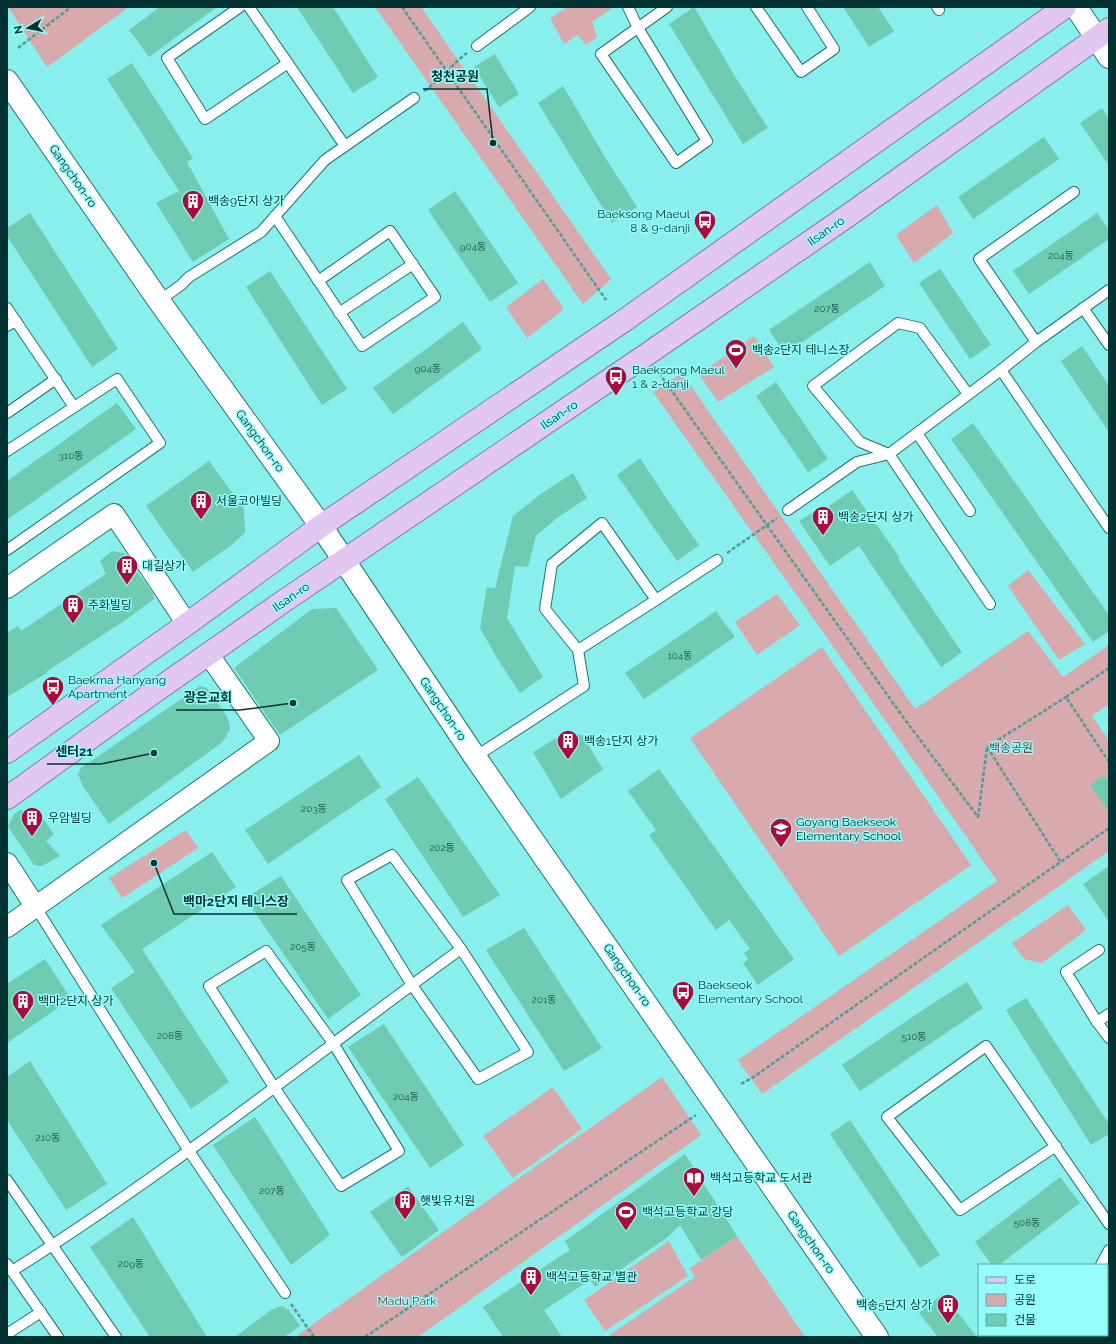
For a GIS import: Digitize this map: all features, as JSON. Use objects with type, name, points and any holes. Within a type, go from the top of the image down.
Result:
[{"type":"main road","points":[[7,752],[187,624],[321,526],[622,322],[1065,7]]},
{"type":"main road","points":[[1076,7],[1103,33],[1109,57]]},
{"type":"main road","name":"Ilsan-ro","points":[[7,798],[284,601],[833,226],[1103,33]]},
{"type":"main road","name":"Gangchon-ro","points":[[7,81],[159,301],[321,526],[475,757],[877,1337]]},
{"type":"street","points":[[7,588],[114,514],[187,624]]},
{"type":"street","points":[[7,927],[269,741],[209,655]]},
{"type":"street","points":[[7,863],[35,906]]},
{"type":"lane","points":[[240,7],[166,58],[205,119],[288,63]]},
{"type":"lane","points":[[249,7],[345,146]]},
{"type":"lane","points":[[477,46],[530,7]]},
{"type":"lane","points":[[628,7],[638,28],[707,141],[676,163],[601,54],[638,28],[667,7]]},
{"type":"lane","points":[[756,7],[801,72],[834,49],[807,7]]},
{"type":"lane","points":[[159,301],[181,285],[189,277],[260,232],[325,160],[414,98]]},
{"type":"lane","points":[[1036,342],[979,259],[1074,192]]},
{"type":"lane","points":[[275,216],[339,313],[362,346],[435,296],[390,231],[318,281]]},
{"type":"lane","points":[[339,313],[413,264]]},
{"type":"lane","points":[[788,510],[857,462],[889,454],[1036,342],[1109,290]]},
{"type":"lane","points":[[7,308],[74,407]]},
{"type":"lane","points":[[1084,308],[1109,345]]},
{"type":"lane","points":[[7,326],[16,321]]},
{"type":"lane","points":[[968,394],[920,328],[898,324],[813,386],[860,442],[889,454],[990,604]]},
{"type":"lane","points":[[1001,370],[1109,528]]},
{"type":"lane","points":[[7,413],[56,379]]},
{"type":"lane","points":[[7,451],[117,379],[160,443],[7,550]]},
{"type":"lane","points":[[917,433],[970,511]]},
{"type":"lane","points":[[475,757],[584,686],[578,650],[545,609],[552,564],[602,523],[656,600]]},
{"type":"lane","points":[[578,650],[717,560]]},
{"type":"lane","points":[[392,855],[461,949],[528,1052],[478,1079],[412,985],[347,880],[392,855]]},
{"type":"lane","points":[[35,906],[189,1151],[285,1293]]},
{"type":"lane","points":[[58,1337],[9,1268],[53,1245],[189,1151],[461,949]]},
{"type":"lane","points":[[1099,950],[1066,972],[1097,1022],[1109,1038]]},
{"type":"lane","points":[[266,951],[333,1043],[399,1151],[341,1186],[274,1087],[209,986],[266,951]]},
{"type":"lane","points":[[1097,1022],[1109,1014]]},
{"type":"lane","points":[[1056,1146],[960,1210],[888,1117],[986,1046],[1056,1146],[1109,1224]]},
{"type":"lane","points":[[7,1180],[116,1337]]},
{"type":"lane","points":[[1102,1264],[1109,1250]]},
{"type":"lane","points":[[7,1334],[41,1312]]},
{"type":"path","points":[[18,48],[71,7]]},
{"type":"path","points":[[402,7],[606,300]]},
{"type":"path","points":[[414,98],[431,86],[458,60],[477,46]]},
{"type":"path","points":[[659,373],[903,717],[978,817],[987,747]]},
{"type":"path","points":[[717,560],[788,510]]},
{"type":"path","points":[[987,747],[1109,668]]},
{"type":"path","points":[[1066,697],[1109,762]]},
{"type":"path","points":[[987,747],[1060,861]]},
{"type":"path","points":[[741,1084],[752,1078],[1109,828]]},
{"type":"path","points":[[365,1337],[696,1115]]},
{"type":"path","points":[[285,1293],[292,1306],[314,1337]]},
{"type":"green space","points":[[8,7],[129,7],[47,67]]},
{"type":"green space","points":[[375,7],[421,7],[611,279],[583,304]]},
{"type":"green space","points":[[567,7],[612,8],[592,22],[597,37],[586,45],[578,35],[564,44],[550,18]]},
{"type":"green space","points":[[937,205],[953,233],[914,263],[896,235]]},
{"type":"green space","points":[[543,279],[564,309],[527,338],[506,307]]},
{"type":"green space","name":"백송2단지 테니스장","points":[[754,336],[774,367],[718,402],[699,374]]},
{"type":"green space","name":"백송공원","points":[[682,373],[915,709],[1028,631],[1063,677],[1109,645],[1109,704],[1092,716],[1109,741],[1109,851],[762,1094],[738,1060],[997,881],[653,392]]},
{"type":"green space","points":[[1028,570],[1085,644],[1059,660],[1008,586]]},
{"type":"green space","points":[[777,594],[800,625],[757,655],[735,622]]},
{"type":"green space","points":[[822,647],[971,865],[839,956],[690,738]]},
{"type":"green space","points":[[186,830],[198,848],[122,898],[109,878]]},
{"type":"green space","points":[[1068,905],[1086,930],[1042,963],[1024,959],[1012,943]]},
{"type":"green space","name":"Madu Park","points":[[662,1077],[701,1135],[418,1337],[295,1337]]},
{"type":"green space","points":[[553,1087],[582,1129],[513,1178],[483,1136]]},
{"type":"green space","points":[[737,1236],[805,1337],[608,1336],[695,1277],[690,1268]]},
{"type":"green space","points":[[669,1241],[688,1276],[605,1331],[584,1300]]},
{"type":"building","points":[[160,7],[217,7],[149,57],[129,30]]},
{"type":"building","points":[[297,7],[333,7],[378,77],[353,93]]},
{"type":"building","points":[[694,7],[739,83],[768,128],[743,144],[669,24]]},
{"type":"building","points":[[843,7],[878,7],[894,31],[869,47]]},
{"type":"building","points":[[495,54],[519,94],[499,107],[474,67]]},
{"type":"building","points":[[132,63],[193,158],[187,162],[229,239],[193,262],[156,203],[179,191],[107,79]]},
{"type":"building","points":[[563,86],[608,162],[637,207],[612,223],[538,103]]},
{"type":"building","points":[[1102,108],[1109,119],[1109,166],[1080,123]]},
{"type":"building","points":[[1044,137],[1059,159],[973,219],[958,197]]},
{"type":"building","points":[[455,191],[518,283],[490,302],[428,210]]},
{"type":"building","points":[[30,213],[118,349],[92,367],[7,236],[7,228]]},
{"type":"building","points":[[1097,213],[1109,230],[1109,239],[1029,294],[1013,271]]},
{"type":"building","points":[[870,262],[885,286],[785,354],[769,330]]},
{"type":"building","points":[[940,269],[991,345],[970,359],[919,283]]},
{"type":"building","points":[[270,271],[347,389],[322,405],[246,287]]},
{"type":"building","points":[[463,322],[482,349],[393,414],[373,388]]},
{"type":"building","points":[[1082,346],[1109,386],[1109,432],[1061,361]]},
{"type":"building","points":[[776,382],[828,459],[808,472],[756,396]]},
{"type":"building","points":[[117,403],[136,429],[7,520],[7,481]]},
{"type":"building","points":[[973,423],[1109,615],[1109,631],[1093,642],[951,439]]},
{"type":"building","points":[[640,458],[699,545],[677,561],[617,475]]},
{"type":"building","name":"서울코아빌딩","points":[[209,461],[244,509],[245,533],[230,546],[193,572],[146,506]]},
{"type":"building","points":[[573,473],[587,498],[557,518],[536,536],[528,567],[515,566],[507,618],[543,677],[520,693],[497,658],[480,628],[487,587],[495,588],[513,516],[542,493]]},
{"type":"building","points":[[852,490],[900,558],[898,559],[962,652],[941,667],[859,546],[830,566],[799,521],[817,510],[819,513]]},
{"type":"building","points":[[112,551],[124,553],[153,594],[154,599],[127,619],[46,672],[47,673],[7,697],[7,633],[18,626],[21,631],[106,574],[100,561]]},
{"type":"building","points":[[336,608],[378,670],[280,735],[234,668],[312,609]]},
{"type":"building","points":[[716,611],[735,637],[644,699],[625,673]]},
{"type":"building","points":[[200,686],[207,688],[226,715],[230,729],[226,737],[220,744],[109,824],[83,786],[78,774],[81,768]]},
{"type":"building","name":"백송1단지 상가","points":[[565,733],[582,735],[603,769],[561,799],[533,752]]},
{"type":"building","points":[[359,755],[381,787],[268,864],[245,830]]},
{"type":"building","points":[[659,769],[794,959],[758,985],[743,963],[748,959],[744,953],[750,949],[729,920],[716,930],[649,835],[656,830],[628,791]]},
{"type":"building","points":[[1104,775],[1109,783],[1109,811],[1090,785]]},
{"type":"building","points":[[418,777],[500,895],[463,917],[385,799]]},
{"type":"building","name":"우암빌딩","points":[[35,807],[54,834],[46,841],[60,856],[42,866],[34,865],[8,827],[14,814],[20,810],[29,811]]},
{"type":"building","points":[[212,852],[236,887],[142,949],[229,1082],[191,1109],[111,988],[135,972],[101,925]]},
{"type":"building","points":[[1109,866],[1109,922],[1083,884]]},
{"type":"building","points":[[281,876],[361,995],[328,1019],[245,898]]},
{"type":"building","points":[[524,928],[602,1048],[564,1071],[486,950]]},
{"type":"building","name":"백마2단지 상가","points":[[45,959],[71,999],[7,1043],[7,984]]},
{"type":"building","points":[[967,982],[983,1008],[860,1091],[842,1065],[927,1007]]},
{"type":"building","points":[[1026,998],[1109,1124],[1109,1134],[1091,1145],[1006,1010]]},
{"type":"building","points":[[384,1024],[464,1145],[430,1168],[348,1047]]},
{"type":"building","points":[[30,1061],[107,1184],[66,1210],[7,1120],[7,1077]]},
{"type":"building","points":[[255,1117],[330,1235],[291,1265],[213,1145]]},
{"type":"building","points":[[850,1120],[940,1255],[920,1268],[830,1134]]},
{"type":"building","points":[[685,1154],[737,1236],[701,1260],[680,1225],[668,1237],[595,1287],[590,1280],[544,1310],[562,1337],[503,1337],[483,1307],[570,1250],[565,1241]]},
{"type":"building","points":[[1060,1177],[1080,1203],[1000,1264],[991,1264],[975,1242]]},
{"type":"building","name":"햇빛유치원","points":[[408,1186],[439,1230],[402,1257],[370,1212]]},
{"type":"building","points":[[133,1217],[207,1337],[150,1337],[90,1247]]},
{"type":"building","name":"백송5단지 상가","points":[[943,1294],[977,1337],[938,1337],[919,1313]]},
{"type":"building","points":[[282,1306],[289,1310],[300,1326],[284,1337],[235,1337],[271,1310]]},
{"type":"place","name":"청천공원","points":[[493,143]]},
{"type":"place","name":"백송9단지 상가","points":[[193,220]]},
{"type":"place","name":"Baeksong Maeul 8 & 9-danji","points":[[705,240]]},
{"type":"place","name":"백송2단지 테니스장","points":[[736,370]]},
{"type":"place","name":"Baeksong Maeul 1 & 2-danji","points":[[616,396]]},
{"type":"place","name":"서울코아빌딩","points":[[201,520]]},
{"type":"place","name":"백송2단지 상가","points":[[823,536]]},
{"type":"place","name":"대길상가","points":[[127,586]]},
{"type":"place","name":"주화빌딩","points":[[73,624]]},
{"type":"place","name":"광은교회","points":[[293,703]]},
{"type":"place","name":"Baekma Hanyang Apartment","points":[[53,706]]},
{"type":"place","name":"센터21","points":[[154,753]]},
{"type":"place","name":"백송1단지 상가","points":[[568,760]]},
{"type":"place","name":"우암빌딩","points":[[32,838]]},
{"type":"place","name":"Goyang Baekseok Elementary School","points":[[781,848]]},
{"type":"place","name":"백마2단지 테니스장","points":[[154,863]]},
{"type":"place","name":"Baekseok Elementary School","points":[[683,1012]]},
{"type":"place","name":"백마2단지 상가","points":[[23,1020]]},
{"type":"place","name":"백석고등학교 도서관","points":[[694,1198]]},
{"type":"place","name":"햇빛유치원","points":[[405,1220]]},
{"type":"place","name":"백석고등학교 강당","points":[[626,1232]]},
{"type":"place","name":"백석고등학교 별관","points":[[531,1296]]},
{"type":"place","name":"백송5단지 상가","points":[[948,1324]]}]
